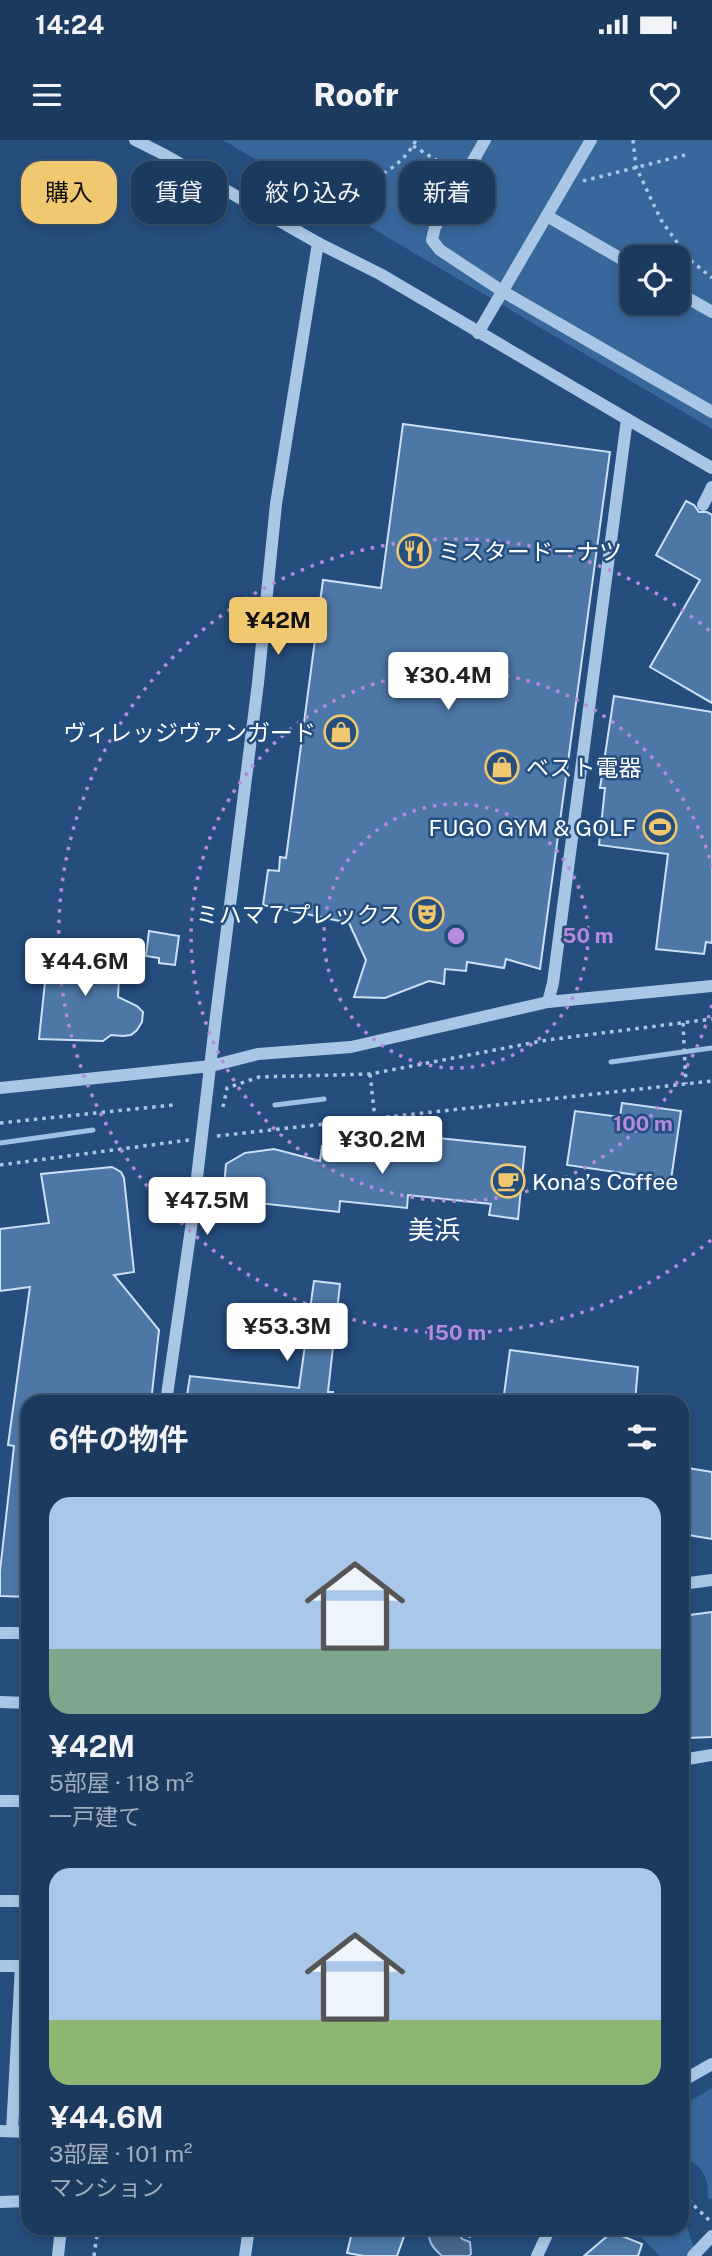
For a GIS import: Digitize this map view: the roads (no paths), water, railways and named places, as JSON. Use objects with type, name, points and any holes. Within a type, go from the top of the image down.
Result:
[{"type":"street","points":[[135,140],[317,243],[380,274],[712,468]]},
{"type":"street","points":[[485,140],[435,227],[432,240],[440,250],[502,291],[712,412]]},
{"type":"street","points":[[478,333],[591,140]]},
{"type":"street","points":[[547,216],[620,258]]},
{"type":"street","points":[[167,1395],[260,669],[276,503],[317,243]]},
{"type":"street","points":[[690,299],[712,312]]},
{"type":"street","points":[[548,1002],[553,983],[626,419]]},
{"type":"street","points":[[703,505],[712,486]]},
{"type":"street","points":[[0,1088],[211,1066],[258,1054],[351,1047],[548,1002],[712,986]]},
{"type":"street","points":[[689,1583],[712,1580]]},
{"type":"street","points":[[0,1633],[21,1633]]},
{"type":"street","points":[[0,1702],[21,1703]]},
{"type":"street","points":[[689,1759],[712,1755]]},
{"type":"street","points":[[689,1761],[712,1762]]},
{"type":"street","points":[[0,1801],[21,1801]]},
{"type":"street","points":[[0,1901],[21,1901]]},
{"type":"street","points":[[0,1966],[21,1966]]},
{"type":"street","points":[[6,2131],[21,2044]]},
{"type":"street","points":[[689,2077],[712,2064]]},
{"type":"street","points":[[0,2202],[21,2201]]},
{"type":"street","points":[[58,2256],[60,2235]]},
{"type":"street","points":[[245,2256],[248,2235]]},
{"type":"street","points":[[537,2256],[547,2235]]},
{"type":"street","points":[[694,2256],[712,2236]]},
{"type":"waterway","points":[[611,1062],[712,1048]]},
{"type":"waterway","points":[[275,1105],[324,1099]]},
{"type":"waterway","points":[[0,1143],[93,1130]]},
{"type":"place","name":"ミスタードーナツ","points":[[414,551]]},
{"type":"place","name":"ヴィレッジヴァンガード","points":[[341,732]]},
{"type":"place","name":"ベスト電器","points":[[502,767]]},
{"type":"place","name":"FUGO GYM & GOLF","points":[[660,827]]},
{"type":"place","name":"ミハマ７プレックス","points":[[427,914]]},
{"type":"place","name":"Kona’s Coffee","points":[[508,1181]]},
{"type":"district","name":"美浜","points":[[434,1229]]}]
